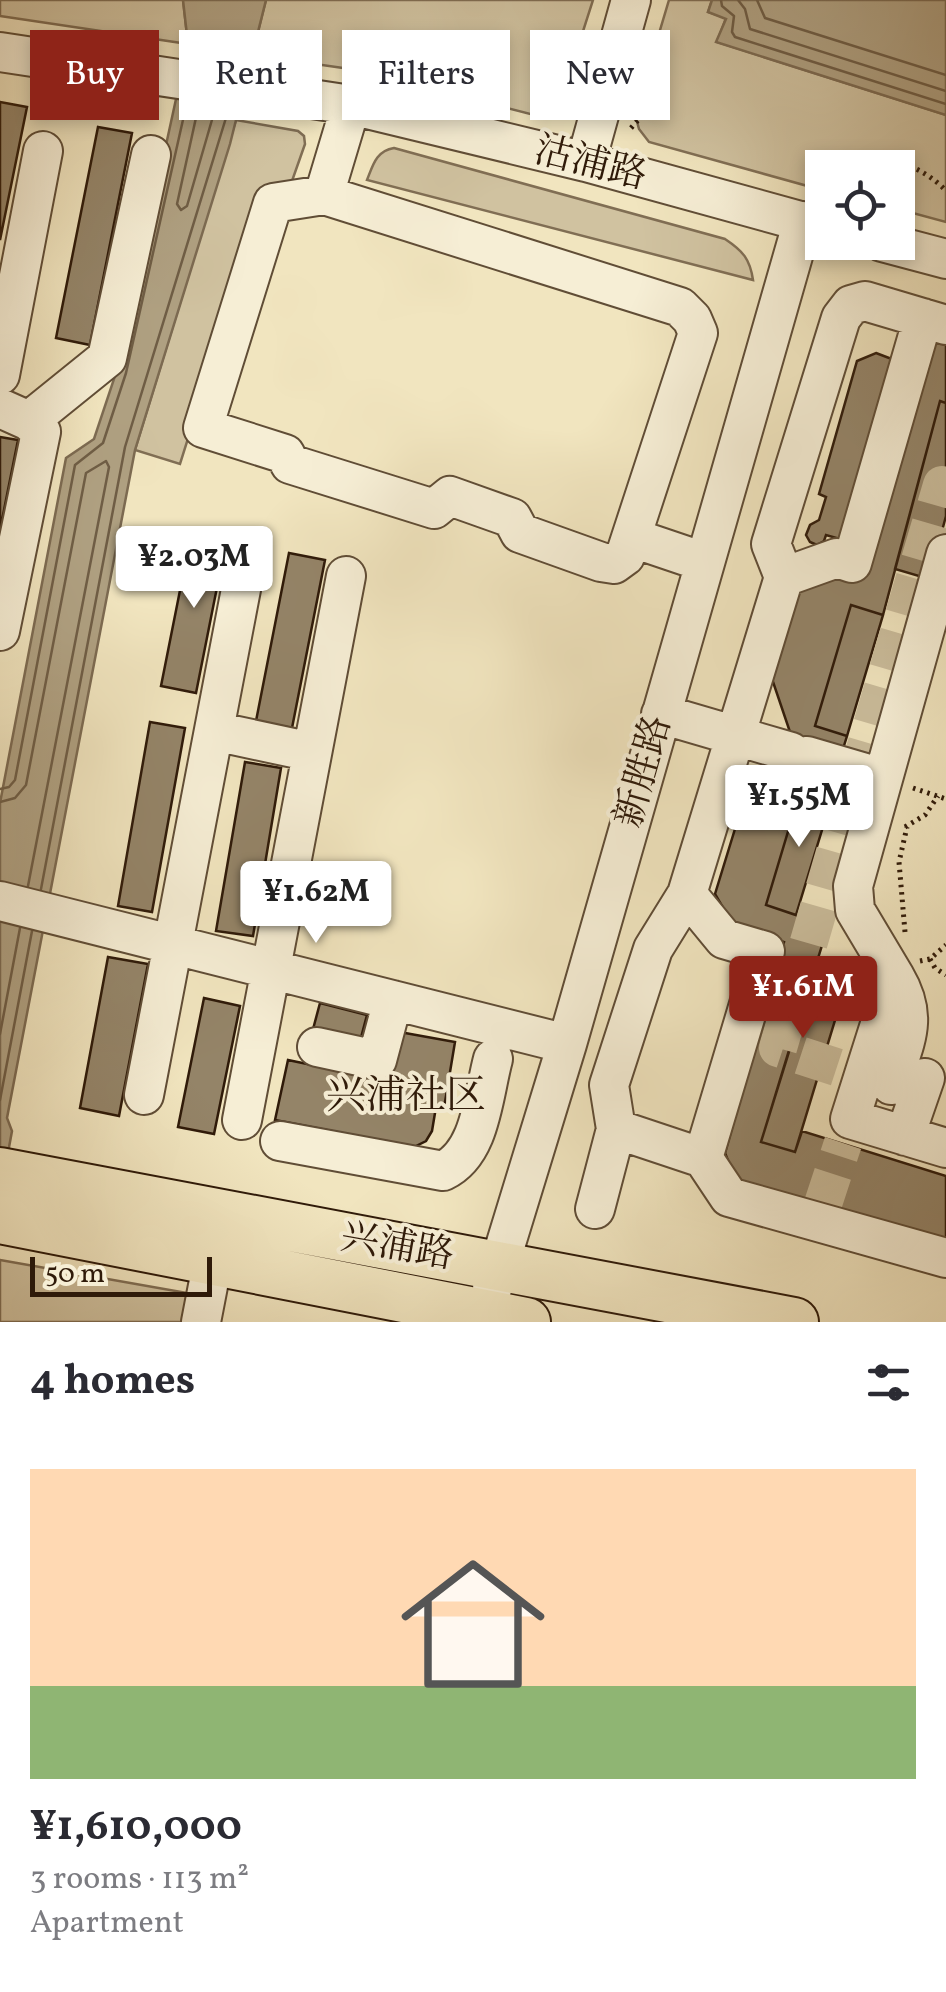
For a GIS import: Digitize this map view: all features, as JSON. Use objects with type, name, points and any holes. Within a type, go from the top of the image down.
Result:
[{"type":"main road","name":"兴浦路","points":[[3,1196],[499,1266],[794,1322]]},
{"type":"main road","name":"兴浦路","points":[[3,1196],[213,1260],[498,1320]]},
{"type":"street","points":[[586,162],[631,0]]},
{"type":"street","name":"沽浦路","points":[[0,52],[342,104]]},
{"type":"street","points":[[324,195],[346,120]]},
{"type":"street","name":"沽浦路","points":[[413,120],[805,222]]},
{"type":"street","points":[[0,375],[43,151]]},
{"type":"street","points":[[0,631],[41,432],[14,414],[107,358],[151,155]]},
{"type":"street","points":[[324,195],[680,307],[692,319],[698,333],[625,556],[614,564],[602,562],[520,533],[512,518],[450,496],[434,509],[290,464],[285,454],[203,428],[273,203],[324,195]]},
{"type":"street","name":"新胜路","points":[[498,1320],[499,1266],[567,1044],[704,562],[805,249]]},
{"type":"street","points":[[915,251],[946,259]]},
{"type":"street","points":[[240,393],[268,306],[247,285]]},
{"type":"street","points":[[594,1208],[616,1129],[609,1085],[653,948],[687,894],[784,577],[771,544],[841,318],[851,305],[865,301],[935,322],[852,563],[838,558],[784,577]]},
{"type":"street","points":[[633,538],[704,562]]},
{"type":"street","points":[[905,1136],[909,962],[854,910],[852,886],[938,602],[946,554]]},
{"type":"street","points":[[242,1120],[346,576]]},
{"type":"street","points":[[144,1095],[242,584]]},
{"type":"street","points":[[661,714],[882,778]]},
{"type":"street","points":[[214,731],[312,752]]},
{"type":"street","points":[[687,894],[724,938],[765,952],[703,1158]]},
{"type":"street","points":[[0,901],[567,1044]]},
{"type":"street","points":[[909,962],[846,1131],[905,1136],[946,1148]]},
{"type":"street","points":[[317,1047],[377,1060],[393,1000]]},
{"type":"street","points":[[280,1141],[443,1171],[455,1165],[472,1143],[488,1076],[548,1108]]},
{"type":"street","points":[[616,1129],[703,1158],[729,1197],[819,1216],[946,1258]]},
{"type":"street","points":[[200,1322],[213,1260]]},
{"type":"path","points":[[631,128],[637,120]]},
{"type":"path","points":[[915,170],[928,175],[946,191]]},
{"type":"path","points":[[867,829],[907,826],[925,816],[938,796]]},
{"type":"path","points":[[906,934],[899,862],[907,826]]},
{"type":"path","points":[[930,959],[946,975]]},
{"type":"shaded area","points":[[0,0],[183,0],[186,30],[179,30],[179,43],[159,40],[159,30],[94,30],[0,16]]},
{"type":"shaded area","points":[[266,0],[593,0],[583,30],[530,30],[530,114],[510,109],[510,30],[342,30],[342,68],[322,65],[322,30],[258,30]]},
{"type":"shaded area","points":[[669,0],[712,0],[708,12],[726,18],[717,42],[946,115],[946,222],[915,214],[915,150],[805,150],[805,185],[649,142],[637,120],[670,120],[670,30],[660,30]]},
{"type":"shaded area","points":[[236,120],[298,131],[305,144],[292,181],[266,191],[180,464],[135,450]]},
{"type":"shaded area","points":[[394,148],[725,239],[745,256],[753,280],[367,180],[379,155]]},
{"type":"shaded area","points":[[0,1260],[187,1293],[182,1322],[0,1322]]},
{"type":"water","points":[[183,0],[266,0],[258,30],[186,30]]},
{"type":"water","points":[[712,0],[946,0],[946,115],[716,42],[726,19],[708,12]]},
{"type":"water","points":[[179,85],[179,120],[236,120],[135,450],[7,1118],[12,1131],[0,1196],[0,803],[66,458],[94,439],[117,370]]},
{"type":"building","points":[[0,102],[27,107],[0,240]]},
{"type":"building","points":[[98,127],[132,133],[90,345],[56,338]]},
{"type":"building","points":[[946,336],[946,403],[940,401],[883,615],[851,605],[815,726],[847,736],[842,752],[791,735],[770,673],[796,589],[831,572],[920,349]]},
{"type":"building","points":[[876,353],[905,364],[854,543],[826,535],[817,545],[806,535],[810,525],[819,520],[826,497],[819,494],[857,361]]},
{"type":"building","points":[[940,401],[946,403],[946,516],[929,579],[895,569]]},
{"type":"building","points":[[0,437],[18,440],[0,530]]},
{"type":"building","points":[[192,530],[227,537],[196,693],[161,686]]},
{"type":"building","points":[[289,553],[325,560],[292,728],[256,721]]},
{"type":"building","points":[[851,605],[883,615],[847,736],[815,726]]},
{"type":"building","points":[[150,722],[185,728],[152,912],[118,906]]},
{"type":"building","points":[[245,762],[281,768],[253,936],[216,931]]},
{"type":"building","points":[[774,762],[837,780],[833,794],[802,785],[766,905],[828,926],[761,1142],[795,1152],[802,1131],[946,1176],[946,1244],[737,1183],[725,1153],[784,942],[733,925],[715,894],[747,790]]},
{"type":"building","points":[[802,785],[833,794],[796,915],[766,905]]},
{"type":"building","points":[[108,957],[148,964],[119,1116],[80,1108]]},
{"type":"building","points":[[812,975],[846,984],[795,1152],[761,1142]]},
{"type":"building","points":[[204,998],[240,1006],[214,1134],[178,1127]]},
{"type":"building","points":[[320,1003],[367,1015],[359,1045],[312,1033]]},
{"type":"building","points":[[394,1031],[455,1042],[444,1108],[436,1107],[426,1141],[414,1147],[275,1120],[288,1060],[384,1080]]},
{"type":"tunnel","points":[[891,1085],[778,1048],[942,485],[946,486]]},
{"type":"tunnel","points":[[821,1210],[843,1143]]},
{"type":"district","name":"兴浦社区","points":[[406,1098]]}]
